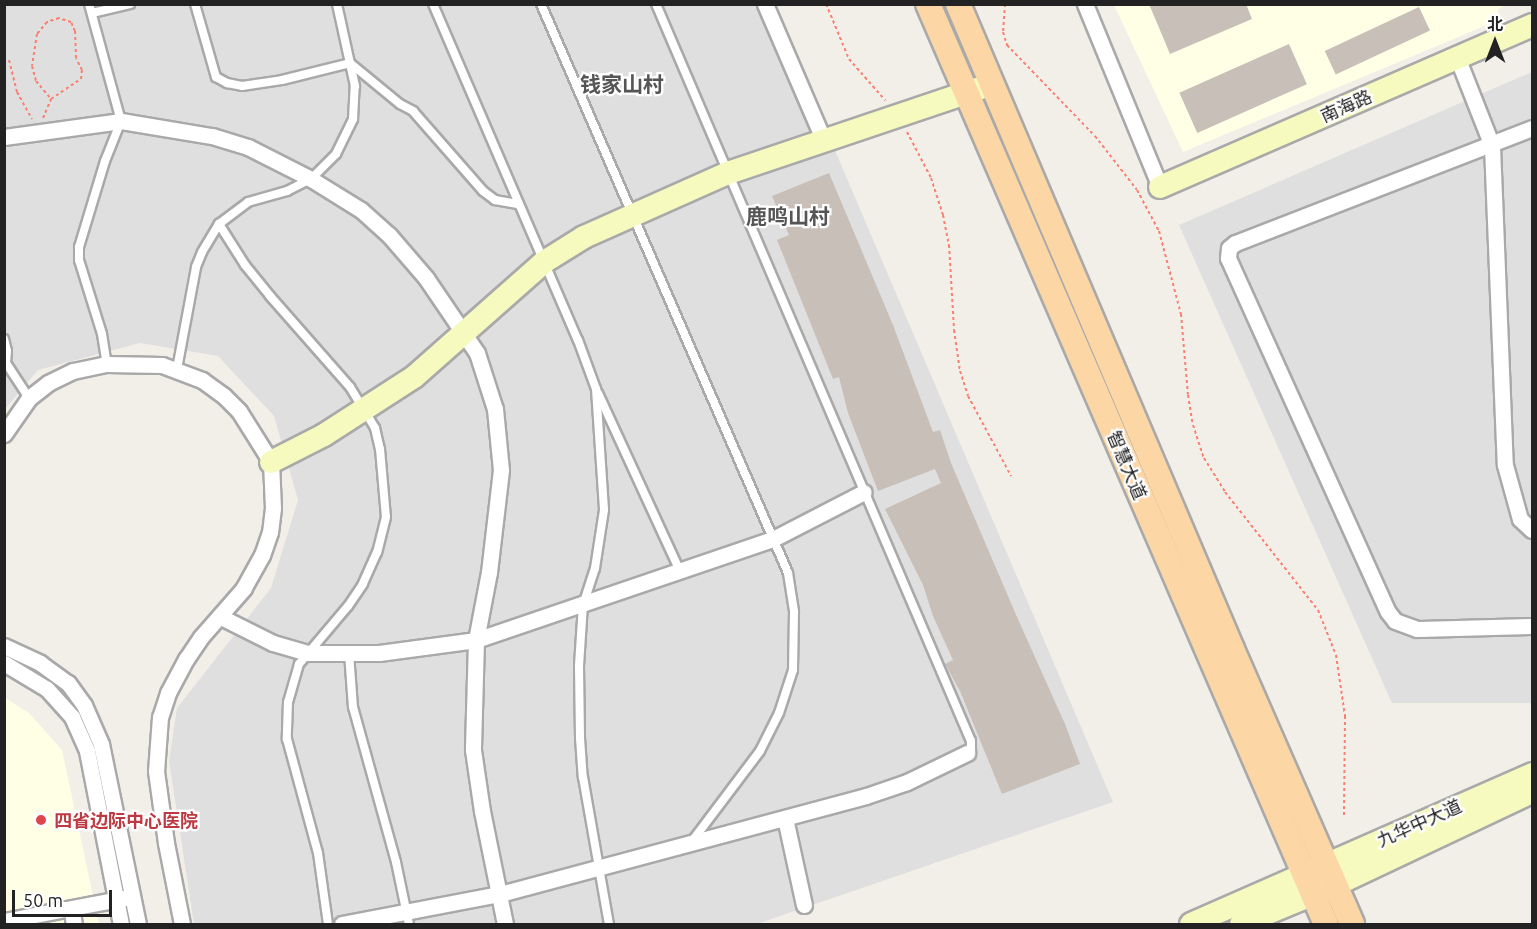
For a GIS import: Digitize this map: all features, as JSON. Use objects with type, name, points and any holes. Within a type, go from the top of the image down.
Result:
[{"type":"main road","name":"智慧大道","points":[[928,4],[965,95],[1320,879],[1352,924]]},
{"type":"main road","name":"智慧大道","points":[[958,4],[1320,879],[1326,924]]},
{"type":"street","points":[[765,4],[824,141]]},
{"type":"street","points":[[1085,4],[1160,187]]},
{"type":"street","name":"南海路","points":[[1160,187],[1533,25]]},
{"type":"street","points":[[1457,57],[1492,146],[1503,366],[1505,465],[1520,519],[1533,530]]},
{"type":"street","points":[[271,462],[324,435],[414,377],[544,262],[584,237],[728,173],[992,84]]},
{"type":"street","points":[[4,136],[122,121],[234,141],[311,179],[361,210],[389,235],[426,278],[477,353],[495,409],[501,459],[498,511],[476,640],[473,750],[482,811],[505,924]]},
{"type":"street","points":[[1533,128],[1492,146],[1235,243],[1229,248],[1228,258],[1388,612],[1395,621],[1417,629],[1533,626]]},
{"type":"street","points":[[4,434],[29,398],[48,382],[73,371],[106,364],[141,363],[177,369],[202,380],[224,396],[239,411],[271,462],[273,485],[270,532],[244,588],[201,638],[168,693],[157,740],[157,782],[182,924]]},
{"type":"street","points":[[221,617],[273,644],[308,653],[379,653],[476,640],[773,539],[864,492]]},
{"type":"street","points":[[4,646],[40,663],[68,683],[84,705],[101,744],[138,924]]},
{"type":"street","points":[[4,663],[47,689],[72,717],[87,751],[121,924]]},
{"type":"street","points":[[342,924],[408,918],[785,818],[907,782],[968,753]]},
{"type":"street","name":"九华中大道","points":[[1320,879],[1533,774]]},
{"type":"street","name":"九华中大道","points":[[1320,879],[1533,792]]},
{"type":"street","points":[[785,818],[804,905]]},
{"type":"street","points":[[1191,924],[1320,879]]},
{"type":"street","points":[[1241,924],[1320,879]]},
{"type":"street","points":[[4,921],[133,896]]},
{"type":"street","points":[[66,909],[72,912],[74,924]]},
{"type":"lane","points":[[89,4],[122,121],[105,161],[79,247],[79,260],[102,334],[106,364]]},
{"type":"lane","points":[[92,14],[130,4]]},
{"type":"lane","points":[[195,4],[216,77],[227,83],[242,86],[282,80],[350,63]]},
{"type":"lane","points":[[177,369],[196,267],[219,224],[248,202],[287,190],[311,179],[336,154],[353,119],[355,86],[337,4]]},
{"type":"lane","points":[[432,4],[544,262],[596,389],[680,571]]},
{"type":"lane","points":[[541,4],[788,573],[794,612],[793,670],[779,713],[760,751],[691,842]]},
{"type":"lane","points":[[656,4],[971,741],[971,749],[968,753]]},
{"type":"lane","points":[[350,63],[400,104],[413,111],[483,191],[495,200],[518,204]]},
{"type":"lane","points":[[219,224],[251,273],[350,387],[375,428],[380,449],[386,517],[378,552],[363,584],[333,625],[299,664],[288,702],[287,739],[318,853],[328,924]]},
{"type":"lane","points":[[4,339],[7,351],[5,363],[29,398]]},
{"type":"lane","points":[[596,389],[604,510],[595,568],[583,604],[579,666],[580,738],[585,788],[609,924]]},
{"type":"lane","points":[[349,653],[352,707],[408,918]]},
{"type":"path","points":[[826,4],[849,59],[898,117],[931,178],[943,215],[949,245],[954,330],[960,371],[968,396],[1011,476]]},
{"type":"path","points":[[1005,4],[1003,32],[1007,45],[1095,136],[1137,190],[1159,231],[1181,314],[1188,394],[1193,425],[1204,458],[1225,492],[1318,610],[1336,655],[1345,716],[1344,816]]},
{"type":"path","points":[[38,130],[51,99],[81,79],[82,70],[75,58],[75,31],[71,22],[59,18],[47,22],[37,34],[32,66],[36,81],[51,99]]},
{"type":"path","points":[[9,60],[17,92],[38,130]]},
{"type":"shaded area","points":[[5,5],[773,5],[1113,802],[757,924],[194,924],[169,761],[177,708],[271,588],[298,500],[274,416],[218,356],[140,343],[38,370],[5,409]]},
{"type":"shaded area","points":[[1114,5],[1507,5],[1498,9],[1499,20],[1183,152]]},
{"type":"shaded area","points":[[1532,72],[1532,703],[1392,703],[1179,225]]},
{"type":"shaded area","name":"四省边际中心医院","points":[[4,697],[29,713],[62,750],[99,924],[5,924]]},
{"type":"building","points":[[1149,4],[1246,4],[1252,19],[1170,54]]},
{"type":"building","points":[[1419,7],[1430,31],[1336,75],[1325,51]]},
{"type":"building","points":[[1289,44],[1307,84],[1197,133],[1179,93]]},
{"type":"building","points":[[829,173],[893,325],[933,432],[940,430],[951,463],[1065,724],[1080,764],[1002,794],[960,691],[945,664],[953,660],[933,616],[923,585],[885,509],[941,483],[935,469],[878,491],[848,413],[839,377],[833,379],[777,240],[789,235],[772,196]]},
{"type":"place","name":"四省边际中心医院","points":[[41,820]]},
{"type":"district","name":"钱家山村","points":[[622,84]]},
{"type":"district","name":"鹿鸣山村","points":[[788,216]]}]
